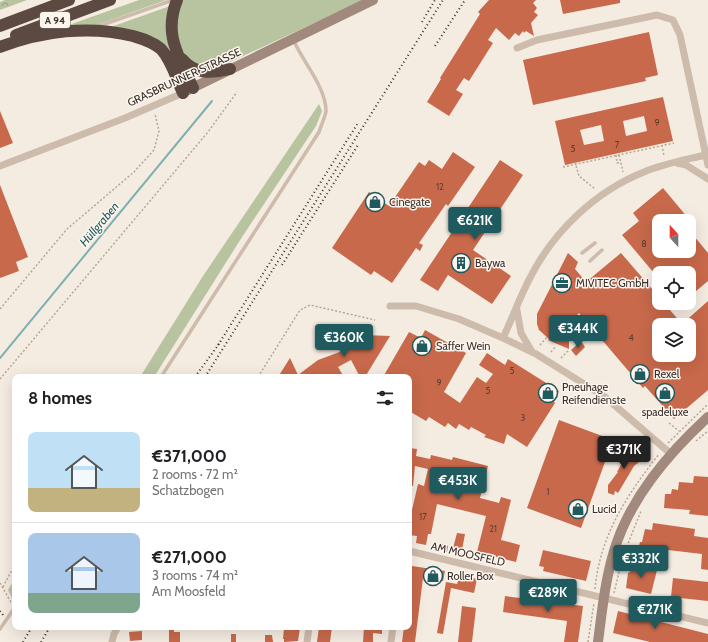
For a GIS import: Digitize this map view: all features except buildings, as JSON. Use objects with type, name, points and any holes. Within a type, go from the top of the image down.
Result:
[{"type":"highway","name":"A 94","points":[[0,26],[69,0]]},
{"type":"highway","name":"A 94","points":[[0,40],[110,0]]},
{"type":"highway","points":[[177,0],[171,17],[170,30],[188,91]]},
{"type":"highway","points":[[0,47],[47,34],[88,30],[122,34],[153,43],[166,56],[188,91]]},
{"type":"highway","points":[[179,57],[188,65],[199,71],[216,72],[230,69]]},
{"type":"main road","name":"GRASBRUNNER STRASSE","points":[[188,91],[230,69],[373,0]]},
{"type":"main road","points":[[598,642],[608,599],[614,550],[629,515],[645,487],[671,454],[708,417]]},
{"type":"street","points":[[517,48],[537,40],[657,15],[673,20],[680,34],[708,166]]},
{"type":"street","name":"GRASBRUNNER STRASSE","points":[[0,166],[131,116],[188,91]]},
{"type":"street","points":[[504,338],[531,276],[550,247],[572,220],[596,200],[629,179],[658,167],[705,155]]},
{"type":"street","points":[[674,163],[686,165],[708,179]]},
{"type":"street","points":[[390,306],[416,306],[461,320],[504,338],[532,352],[605,397],[671,454]]},
{"type":"street","points":[[517,309],[522,333],[532,352]]},
{"type":"street","name":"AM MOOSFELD","points":[[412,552],[708,623]]},
{"type":"street","points":[[112,642],[116,630]]},
{"type":"street","points":[[307,642],[309,630]]},
{"type":"street","points":[[391,642],[393,630]]},
{"type":"lane","points":[[88,30],[173,0]]},
{"type":"lane","points":[[163,374],[319,132],[325,117],[326,111],[324,97],[293,39]]},
{"type":"lane","points":[[582,253],[595,243]]},
{"type":"lane","points":[[590,261],[602,250]]},
{"type":"lane","points":[[0,629],[12,611]]},
{"type":"path","points":[[0,379],[208,132],[237,92]]},
{"type":"path","points":[[0,309],[67,228],[134,172],[154,150],[159,131],[155,114]]},
{"type":"path","points":[[564,166],[674,143]]},
{"type":"path","points":[[662,145],[664,156]]},
{"type":"path","points":[[616,155],[617,163],[621,162]]},
{"type":"path","points":[[619,155],[623,172]]},
{"type":"path","points":[[575,163],[579,176],[595,189]]},
{"type":"path","points":[[260,374],[300,310],[305,306],[310,305],[375,320]]},
{"type":"path","points":[[540,345],[547,337]]},
{"type":"path","points":[[551,352],[556,346]]},
{"type":"path","points":[[561,358],[569,350]]},
{"type":"path","points":[[669,423],[679,431]]},
{"type":"path","points":[[692,445],[708,431]]},
{"type":"path","points":[[608,599],[616,583],[623,556],[642,509]]},
{"type":"path","points":[[3,587],[12,570]]},
{"type":"path","points":[[0,583],[12,604],[9,608]]},
{"type":"green space","points":[[5,0],[27,0],[0,10],[0,2]]},
{"type":"green space","points":[[139,0],[166,0],[88,28],[52,31]]},
{"type":"green space","points":[[182,0],[364,0],[215,69],[191,63],[182,51],[178,42],[175,20]]},
{"type":"green space","points":[[170,6],[166,29],[171,52],[108,28]]},
{"type":"green space","points":[[319,104],[322,111],[316,126],[242,237],[156,374],[142,374],[203,276]]},
{"type":"green space","points":[[12,583],[12,598],[8,590]]},
{"type":"waterway","name":"Hüllgraben","points":[[0,358],[212,101]]},
{"type":"railway","points":[[422,22],[435,0]]},
{"type":"railway","points":[[207,374],[443,0]]},
{"type":"railway","points":[[435,46],[465,0]]},
{"type":"railway","points":[[218,345],[358,123]]},
{"type":"railway","points":[[282,265],[358,145]]},
{"type":"railway","points":[[197,374],[221,341]]},
{"type":"railway","points":[[0,611],[3,615]]},
{"type":"railway","points":[[23,642],[30,630]]},
{"type":"railway","points":[[41,642],[48,630]]},
{"type":"place","name":"Cinegate","points":[[375,202]]},
{"type":"place","name":"Baywa","points":[[461,263]]},
{"type":"place","name":"MIVITEC GmbH","points":[[562,283]]},
{"type":"place","name":"Saffer Wein","points":[[422,346]]},
{"type":"place","name":"Rexel","points":[[640,374]]},
{"type":"place","name":"Pneuhage Reifendienste","points":[[548,393]]},
{"type":"place","name":"spadeluxe","points":[[665,393]]},
{"type":"place","name":"Lucid","points":[[578,509]]},
{"type":"place","name":"Roller Box","points":[[433,576]]}]
